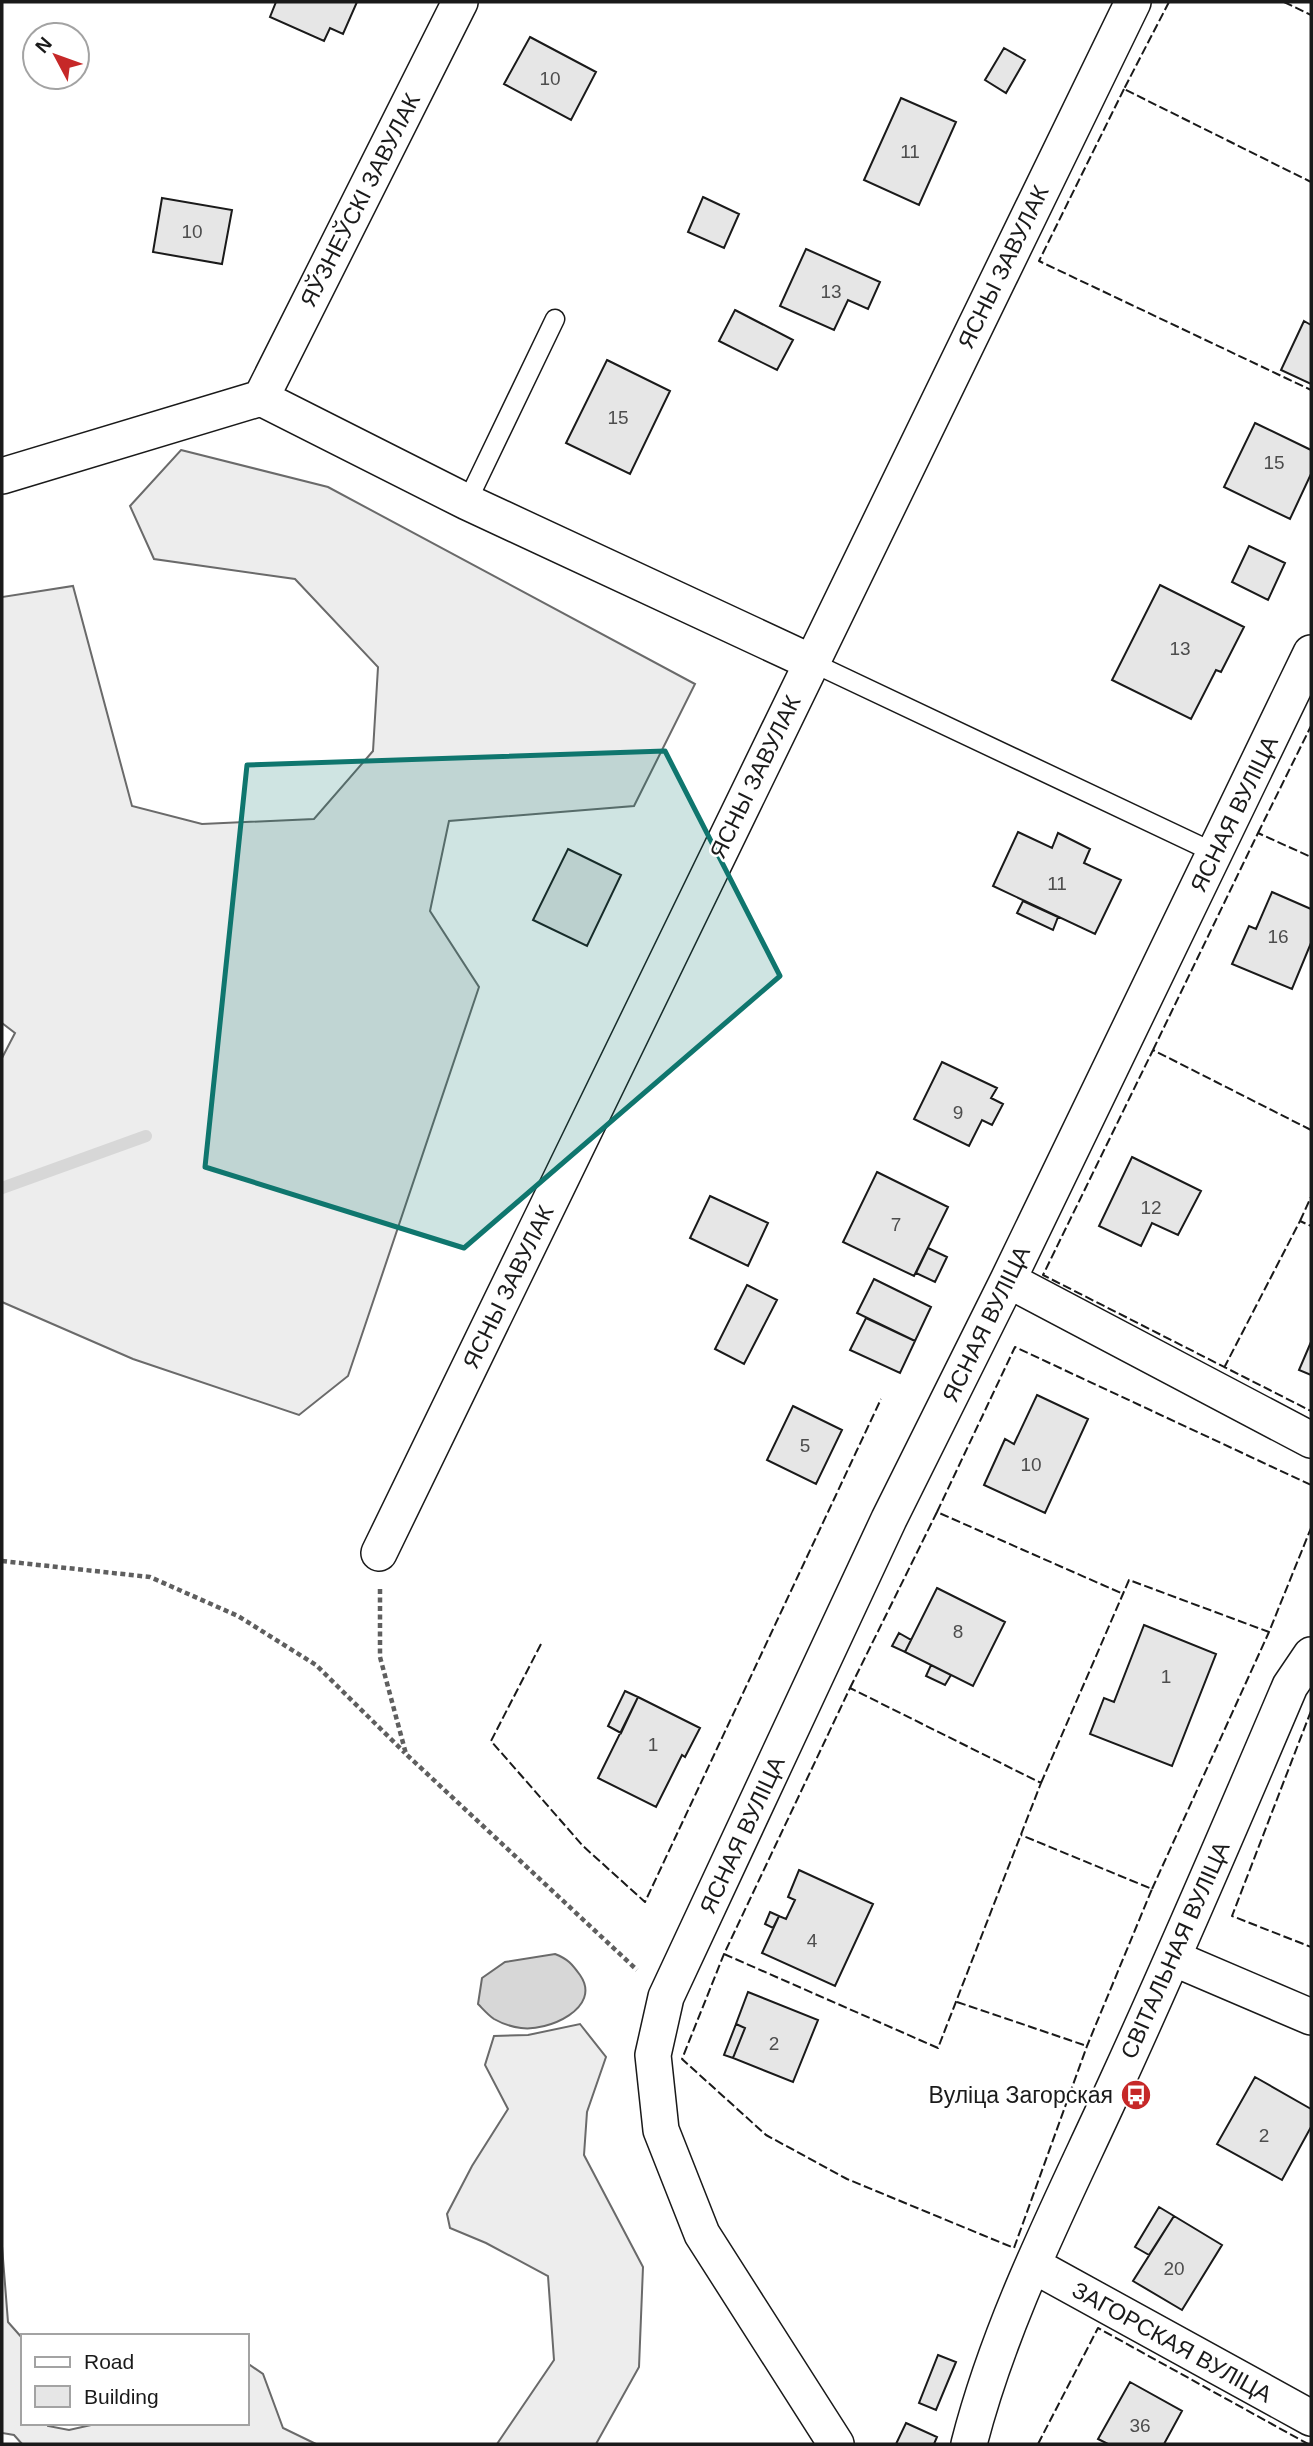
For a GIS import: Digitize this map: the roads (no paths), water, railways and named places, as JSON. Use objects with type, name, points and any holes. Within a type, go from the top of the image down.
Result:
[{"type":"street","name":"ЯЎЗНЕЎСКІ ЗАВУЛАК","points":[[261,398],[460,2]]},
{"type":"street","name":"ЯСНЫ ЗАВУЛАК","points":[[379,1553],[1133,2]]},
{"type":"street","points":[[2,475],[261,398],[467,502],[811,662]]},
{"type":"street","name":"ЯСНАЯ ВУЛІЦА","points":[[836,2444],[702,2234],[661,2130],[653,2055],[666,1997],[889,1519],[1008,1280],[1311,653]]},
{"type":"street","points":[[1008,1280],[1311,1440]]},
{"type":"street","name":"СВІТАЛЬНАЯ ВУЛІЦА","points":[[969,2444],[981,2398],[1033,2265],[1173,1958],[1290,1686],[1311,1655]]},
{"type":"street","points":[[1173,1958],[1311,2017]]},
{"type":"street","name":"ЗАГОРСКАЯ ВУЛІЦА","points":[[1033,2265],[1311,2418]]},
{"type":"lane","points":[[467,502],[555,319]]},
{"type":"lane","points":[[811,662],[1215,853]]},
{"type":"waterway","points":[[2,1188],[146,1136]]},
{"type":"place","name":"Вуліца Загорская","points":[[1136,2095]]}]
